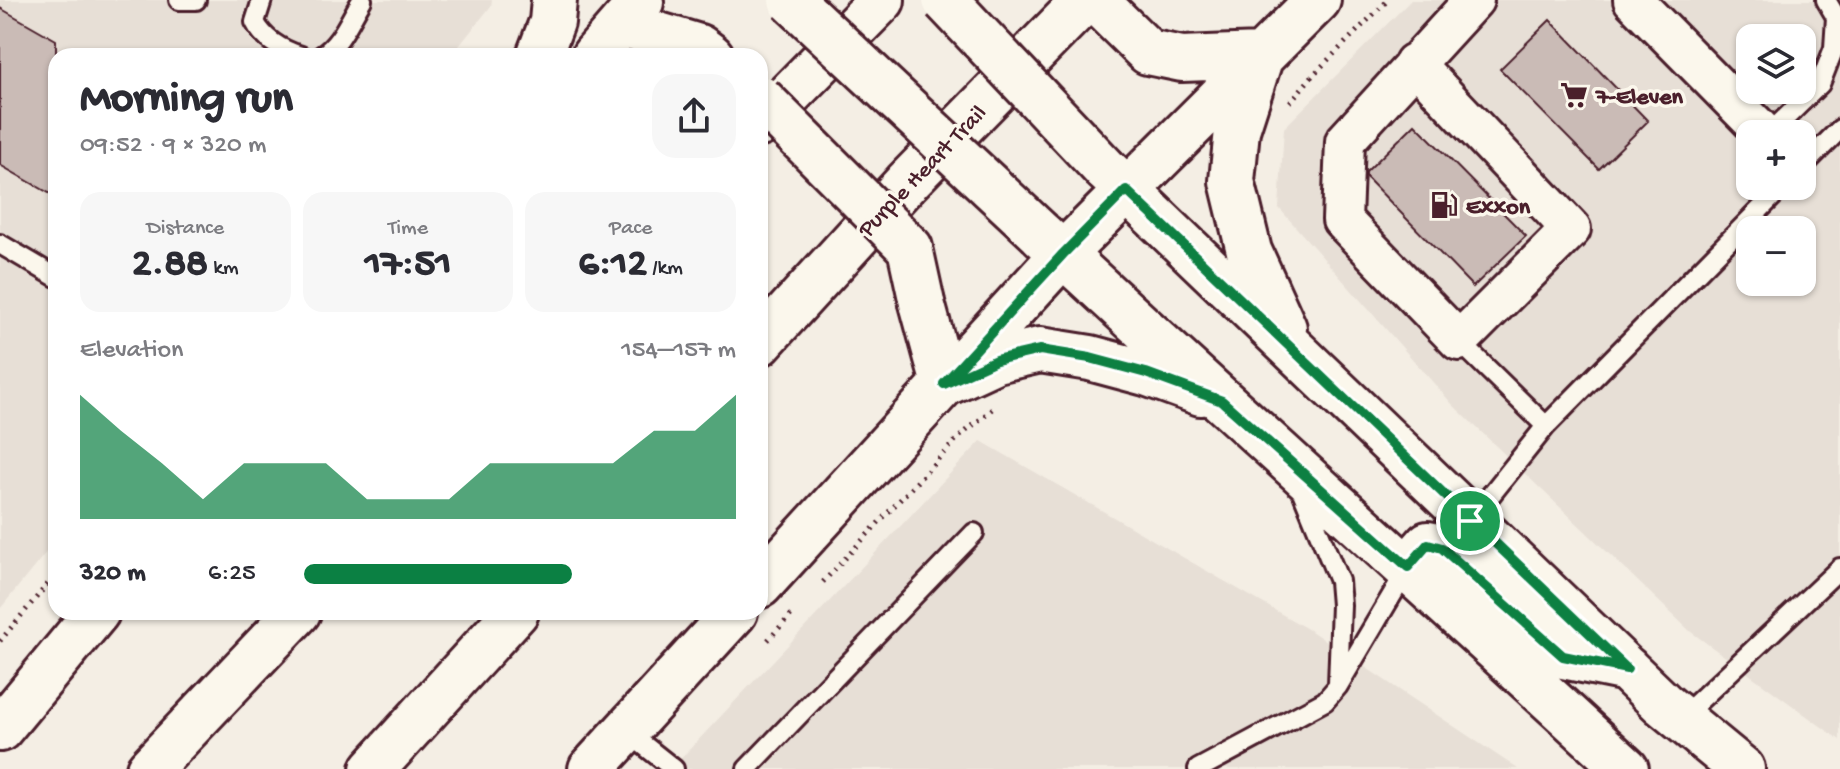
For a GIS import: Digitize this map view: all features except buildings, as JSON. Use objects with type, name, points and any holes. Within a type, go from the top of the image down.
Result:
[{"type":"main road","points":[[542,48],[552,22],[554,0]]},
{"type":"main road","points":[[791,0],[1222,401],[1408,567],[1626,769]]},
{"type":"main road","points":[[768,116],[882,0]]},
{"type":"main road","points":[[945,0],[1116,179],[1470,521],[1627,669],[1742,769]]},
{"type":"main road","name":"Purple Heart Trail","points":[[768,334],[906,183],[1085,0]]},
{"type":"main road","points":[[1095,0],[1148,52],[1182,59],[1261,56]]},
{"type":"main road","points":[[768,576],[944,384],[1052,244],[1116,179],[1261,56],[1318,0]]},
{"type":"main road","points":[[626,28],[700,48]]},
{"type":"main road","points":[[1261,56],[1237,130],[1232,181],[1249,251],[1295,351]]},
{"type":"main road","points":[[768,106],[910,248],[944,384]]},
{"type":"main road","points":[[944,384],[996,360],[1040,350],[1090,358],[1146,373],[1222,401]]},
{"type":"main road","points":[[1408,567],[1428,544],[1442,548],[1563,656],[1627,669]]},
{"type":"main road","points":[[0,729],[90,620]]},
{"type":"main road","points":[[149,769],[290,620]]},
{"type":"main road","points":[[373,769],[509,620]]},
{"type":"main road","points":[[591,769],[728,620]]},
{"type":"street","points":[[1414,63],[1571,229],[1459,341],[1342,220],[1345,141],[1414,63],[1474,0]]},
{"type":"street","points":[[1633,0],[1753,120]]},
{"type":"lane","points":[[179,0],[196,0]]},
{"type":"lane","points":[[262,0],[255,22],[259,31],[281,48]]},
{"type":"lane","points":[[331,48],[362,0]]},
{"type":"lane","points":[[1782,120],[1820,84],[1834,48],[1836,17],[1826,0]]},
{"type":"lane","points":[[1816,153],[1840,129]]},
{"type":"lane","points":[[1470,521],[1546,426],[1769,200]]},
{"type":"lane","points":[[0,244],[48,272]]},
{"type":"lane","points":[[1459,341],[1546,426]]},
{"type":"lane","points":[[1291,464],[1339,581],[1338,686]]},
{"type":"lane","points":[[747,769],[974,533]]},
{"type":"lane","points":[[1198,769],[1325,701],[1338,686],[1408,567]]},
{"type":"lane","points":[[1681,718],[1840,568]]},
{"type":"lane","points":[[626,731],[674,769]]},
{"type":"path","points":[[1285,109],[1314,74],[1388,0]]},
{"type":"path","points":[[820,585],[956,440],[998,403]]},
{"type":"path","points":[[0,641],[48,584]]},
{"type":"path","points":[[767,640],[799,607]]},
{"type":"shaded area","points":[[0,0],[492,0],[491,6],[457,48],[48,48],[48,550],[0,609]]},
{"type":"shaded area","points":[[1411,0],[1840,0],[1840,740],[1691,632],[1453,405],[1279,208],[1284,128]]},
{"type":"shaded area","points":[[981,441],[1311,631],[1518,769],[671,769]]},
{"type":"place","name":"7-Eleven","points":[[1574,95]]},
{"type":"place","name":"Exxon","points":[[1444,205]]},
{"type":"route","points":[[1126,190],[1470,521],[1627,669],[1563,656],[1442,548],[1428,544],[1408,567],[1222,401],[1146,373],[1090,358],[1040,350],[996,360],[944,384],[1126,190]]}]
